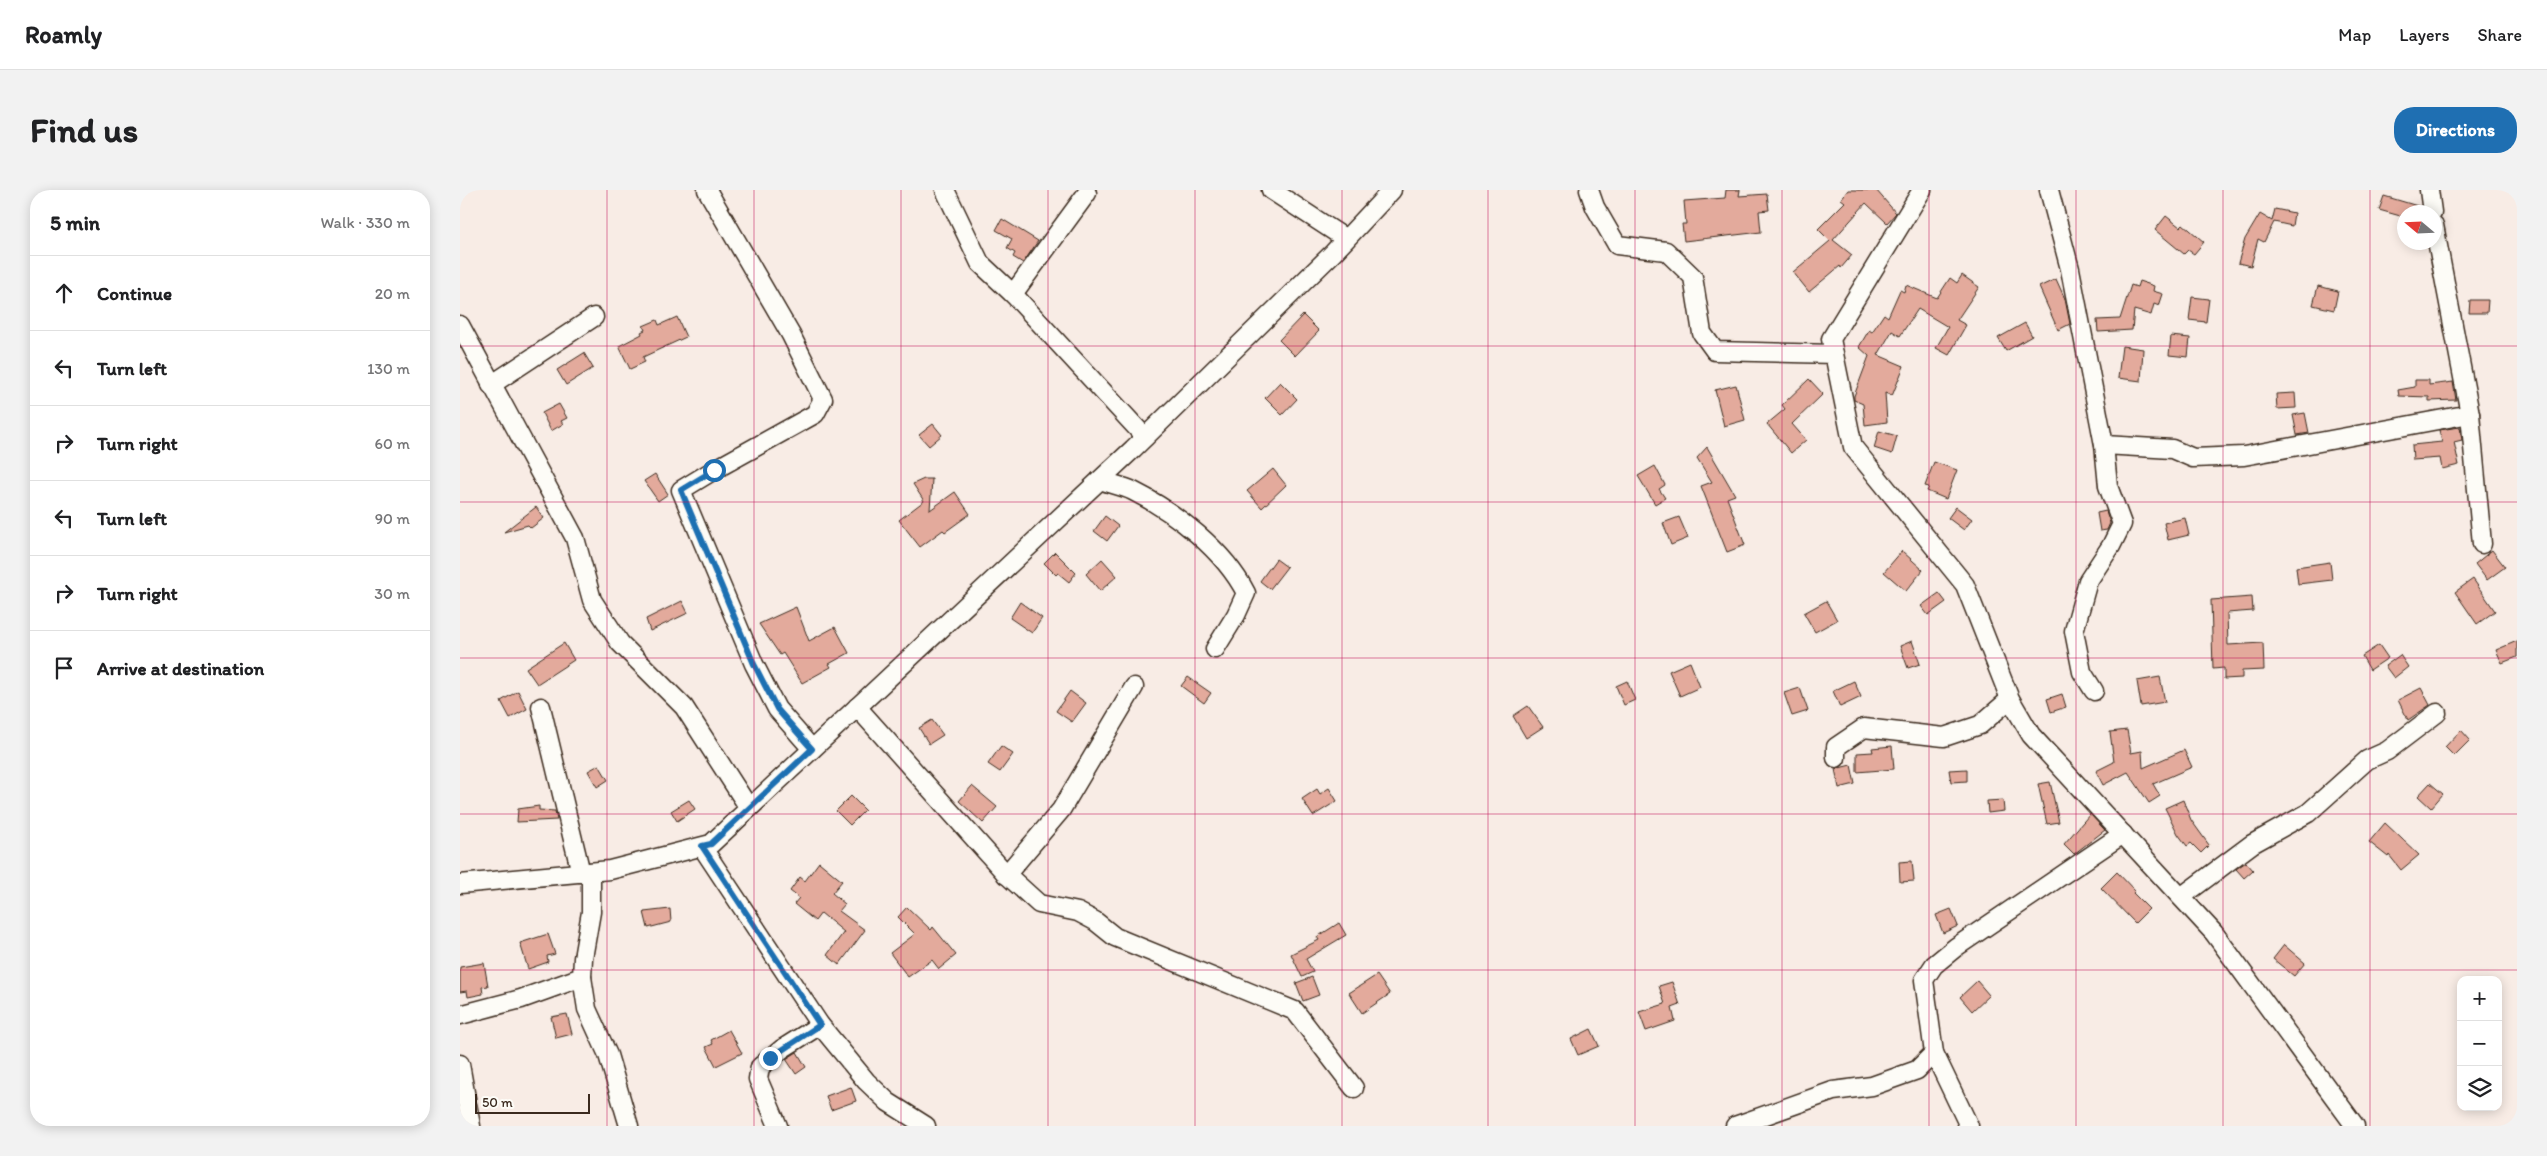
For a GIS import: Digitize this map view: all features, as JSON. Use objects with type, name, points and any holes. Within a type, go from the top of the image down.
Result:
[{"type":"street","points":[[708,190],[791,335],[823,399],[815,414],[681,490],[758,672],[777,709],[812,749]]},
{"type":"street","points":[[945,190],[980,263],[1013,294],[1145,437]]},
{"type":"street","points":[[1271,190],[1346,239]]},
{"type":"street","points":[[460,884],[610,870],[711,844],[1145,437],[1346,239],[1392,190]]},
{"type":"street","points":[[1589,190],[1595,207],[1617,245],[1666,251],[1693,278],[1702,333],[1715,351],[1834,354]]},
{"type":"street","points":[[1922,190],[1831,339],[1852,447],[1965,584],[2010,699],[2031,734],[2214,933],[2355,1126]]},
{"type":"street","points":[[2049,190],[2070,269],[2104,445],[2108,486],[2122,524],[2111,546],[2088,581],[2074,631],[2082,672],[2094,691]]},
{"type":"street","points":[[2429,190],[2431,205]]},
{"type":"street","points":[[1013,294],[1087,193]]},
{"type":"street","points":[[2439,250],[2470,414],[2482,544]]},
{"type":"street","points":[[490,385],[594,317]]},
{"type":"street","points":[[460,325],[490,385],[575,538],[592,600],[620,644],[684,706],[749,808]]},
{"type":"street","points":[[2104,445],[2172,449],[2193,458],[2244,456],[2470,414]]},
{"type":"street","points":[[1100,480],[1132,490],[1194,530],[1238,577],[1246,593],[1236,615],[1215,649]]},
{"type":"street","points":[[1006,875],[1061,810],[1134,687]]},
{"type":"street","points":[[1836,758],[1836,746],[1864,728],[1944,737],[1980,725],[2010,699]]},
{"type":"street","points":[[541,707],[586,872],[591,912],[583,958],[582,978],[587,1009],[608,1055],[629,1126]]},
{"type":"street","points":[[857,707],[1006,875],[1039,904],[1078,912],[1095,921],[1115,938],[1295,1011],[1354,1088]]},
{"type":"street","points":[[2181,897],[2252,844],[2308,813],[2367,760],[2387,752],[2437,713]]},
{"type":"street","points":[[1969,1126],[1934,1053],[1924,980],[1934,966],[1956,947],[2123,834]]},
{"type":"street","points":[[702,846],[820,1025],[866,1081],[888,1102],[926,1126]]},
{"type":"street","points":[[460,1015],[520,999],[582,978]]},
{"type":"street","points":[[778,1126],[758,1079],[760,1067],[782,1049],[820,1025]]},
{"type":"street","points":[[1735,1126],[1833,1091],[1872,1086],[1917,1070],[1934,1053]]},
{"type":"street","points":[[460,1064],[471,1126]]},
{"type":"building","points":[[1726,190],[1740,190],[1739,196],[1767,194],[1769,210],[1759,211],[1761,232],[1684,241],[1682,224],[1686,224],[1684,201],[1725,198]]},
{"type":"building","points":[[1848,190],[1876,190],[1896,213],[1887,223],[1866,203],[1833,240],[1852,255],[1841,268],[1840,266],[1809,292],[1793,272],[1830,241],[1818,229],[1845,202],[1841,199]]},
{"type":"building","points":[[2384,196],[2414,205],[2397,205],[2397,215],[2379,210]]},
{"type":"building","points":[[2275,209],[2294,213],[2292,226],[2274,222],[2264,242],[2258,239],[2251,266],[2238,263],[2245,239],[2260,214],[2272,221]]},
{"type":"building","points":[[2166,216],[2180,227],[2183,224],[2204,242],[2194,254],[2188,250],[2184,254],[2155,230]]},
{"type":"building","points":[[1002,219],[1038,241],[1023,263],[1013,257],[1015,253],[1007,248],[1012,239],[996,230]]},
{"type":"building","points":[[1962,275],[1979,287],[1957,320],[1966,325],[1949,355],[1936,348],[1948,327],[1918,309],[1900,336],[1892,331],[1878,355],[1904,366],[1892,396],[1885,393],[1887,422],[1865,425],[1863,404],[1854,400],[1854,396],[1869,356],[1859,347],[1869,330],[1872,332],[1884,314],[1888,317],[1900,290],[1904,292],[1906,285],[1937,298],[1950,278],[1957,283]]},
{"type":"building","points":[[2056,279],[2065,299],[2070,324],[2058,330],[2039,287]]},
{"type":"building","points":[[2139,281],[2154,286],[2153,291],[2163,294],[2159,306],[2154,304],[2151,315],[2134,310],[2132,330],[2098,332],[2097,320],[2120,319],[2131,285],[2137,287]]},
{"type":"building","points":[[2318,286],[2338,291],[2334,310],[2313,305]]},
{"type":"building","points":[[2192,297],[2209,299],[2206,322],[2189,320]]},
{"type":"building","points":[[2470,300],[2488,300],[2487,313],[2469,313]]},
{"type":"building","points":[[1303,315],[1319,331],[1295,356],[1279,340]]},
{"type":"building","points":[[677,317],[686,337],[643,357],[645,362],[630,369],[619,346],[642,334],[641,332],[645,330],[643,326],[657,320],[659,325]]},
{"type":"building","points":[[2025,323],[2032,336],[2006,351],[1998,338]]},
{"type":"building","points":[[2171,336],[2190,338],[2188,357],[2169,355]]},
{"type":"building","points":[[2122,346],[2143,349],[2141,381],[2118,378]]},
{"type":"building","points":[[584,353],[593,368],[566,385],[557,370]]},
{"type":"building","points":[[1809,379],[1823,394],[1792,424],[1806,440],[1791,453],[1767,424],[1785,409],[1782,405]]},
{"type":"building","points":[[2415,380],[2429,380],[2429,385],[2453,382],[2456,400],[2429,401],[2429,397],[2399,396],[2398,390],[2415,387]]},
{"type":"building","points":[[1280,382],[1297,399],[1282,415],[1265,398]]},
{"type":"building","points":[[1736,385],[1745,420],[1724,426],[1715,390]]},
{"type":"building","points":[[2295,393],[2296,408],[2277,409],[2276,394]]},
{"type":"building","points":[[559,404],[567,418],[561,421],[563,424],[551,431],[542,413]]},
{"type":"building","points":[[2305,413],[2309,433],[2297,435],[2293,415]]},
{"type":"building","points":[[933,424],[942,435],[929,446],[919,435]]},
{"type":"building","points":[[2460,427],[2462,440],[2454,442],[2459,465],[2442,469],[2440,458],[2413,460],[2412,445],[2442,442],[2439,430]]},
{"type":"building","points":[[1879,431],[1897,436],[1892,454],[1874,448]]},
{"type":"building","points":[[1707,447],[1735,495],[1727,498],[1745,545],[1727,552],[1701,486],[1712,482],[1697,458]]},
{"type":"building","points":[[1934,462],[1957,470],[1946,499],[1927,491],[1929,487],[1925,486]]},
{"type":"building","points":[[1655,466],[1665,485],[1659,489],[1665,498],[1655,504],[1638,476]]},
{"type":"building","points":[[1273,469],[1286,485],[1262,508],[1247,491]]},
{"type":"building","points":[[655,474],[668,494],[658,501],[644,481]]},
{"type":"building","points":[[924,479],[932,479],[930,510],[955,492],[970,514],[945,532],[943,530],[920,547],[899,520],[924,501],[913,484]]},
{"type":"building","points":[[536,507],[544,518],[531,528],[528,525],[504,532]]},
{"type":"building","points":[[1956,507],[1972,519],[1964,530],[1948,518]]},
{"type":"building","points":[[2106,511],[2110,523],[2107,530],[2100,531],[2097,513]]},
{"type":"building","points":[[1105,516],[1118,526],[1107,541],[1094,531]]},
{"type":"building","points":[[1679,517],[1688,538],[1671,545],[1663,523]]},
{"type":"building","points":[[2185,518],[2189,535],[2168,540],[2164,523]]},
{"type":"building","points":[[2492,550],[2505,567],[2487,580],[2475,564]]},
{"type":"building","points":[[1902,551],[1923,570],[1906,591],[1884,572]]},
{"type":"building","points":[[1055,552],[1076,573],[1069,582],[1058,573],[1056,575],[1044,563]]},
{"type":"building","points":[[1102,559],[1117,576],[1100,591],[1086,574]]},
{"type":"building","points":[[1276,559],[1287,567],[1270,589],[1260,581]]},
{"type":"building","points":[[2330,562],[2332,580],[2298,584],[2296,567]]},
{"type":"building","points":[[2473,579],[2495,611],[2477,624],[2455,592]]},
{"type":"building","points":[[1939,593],[1946,602],[1928,615],[1921,606]]},
{"type":"building","points":[[2252,597],[2253,611],[2227,613],[2228,645],[2263,643],[2264,670],[2242,671],[2242,678],[2224,679],[2224,668],[2213,669],[2211,600]]},
{"type":"building","points":[[682,601],[688,613],[650,631],[646,619]]},
{"type":"building","points":[[1826,601],[1837,620],[1815,632],[1804,613]]},
{"type":"building","points":[[1020,602],[1042,618],[1032,633],[1010,618]]},
{"type":"building","points":[[796,607],[809,641],[835,627],[849,653],[829,664],[831,667],[802,683],[783,653],[780,655],[759,624]]},
{"type":"building","points":[[1912,641],[1920,664],[1908,668],[1900,646]]},
{"type":"building","points":[[2517,641],[2517,657],[2502,663],[2496,650]]},
{"type":"building","points":[[564,643],[574,660],[537,684],[526,668]]},
{"type":"building","points":[[2379,645],[2388,658],[2370,670],[2362,656]]},
{"type":"building","points":[[2400,655],[2408,667],[2394,678],[2385,666]]},
{"type":"building","points":[[1690,662],[1700,687],[1680,696],[1669,671]]},
{"type":"building","points":[[1188,677],[1211,693],[1204,703],[1181,686]]},
{"type":"building","points":[[2160,677],[2165,702],[2141,706],[2137,681]]},
{"type":"building","points":[[1627,681],[1635,700],[1624,705],[1616,686]]},
{"type":"building","points":[[1854,681],[1861,697],[1840,707],[1833,691]]},
{"type":"building","points":[[1800,688],[1808,711],[1792,716],[1784,693]]},
{"type":"building","points":[[2421,688],[2430,705],[2408,720],[2398,700]]},
{"type":"building","points":[[518,691],[527,709],[510,718],[501,701]]},
{"type":"building","points":[[1070,691],[1086,703],[1072,722],[1056,711]]},
{"type":"building","points":[[2062,694],[2066,707],[2051,712],[2047,699]]},
{"type":"building","points":[[1528,706],[1543,727],[1526,738],[1513,716]]},
{"type":"building","points":[[932,720],[943,735],[929,744],[919,728]]},
{"type":"building","points":[[2127,730],[2131,753],[2142,751],[2143,768],[2184,750],[2192,767],[2153,784],[2160,796],[2149,803],[2128,772],[2103,785],[2096,771],[2114,762],[2110,732]]},
{"type":"building","points":[[2461,730],[2470,740],[2454,756],[2445,747]]},
{"type":"building","points":[[1001,746],[1013,754],[1000,772],[988,764]]},
{"type":"building","points":[[1892,746],[1894,769],[1857,772],[1857,753],[1873,752],[1872,748]]},
{"type":"building","points":[[599,765],[608,780],[597,787],[588,771]]},
{"type":"building","points":[[1851,765],[1855,784],[1839,788],[1835,769]]},
{"type":"building","points":[[1967,769],[1967,781],[1951,782],[1949,770]]},
{"type":"building","points":[[2050,782],[2059,822],[2047,824],[2038,784]]},
{"type":"building","points":[[2430,783],[2443,794],[2431,808],[2418,796]]},
{"type":"building","points":[[972,786],[997,807],[983,823],[959,801]]},
{"type":"building","points":[[1329,788],[1337,801],[1313,816],[1302,799],[1317,789],[1320,794]]},
{"type":"building","points":[[851,796],[865,810],[850,825],[836,811]]},
{"type":"building","points":[[689,800],[695,809],[677,821],[671,811]]},
{"type":"building","points":[[2003,800],[2004,811],[1988,813],[1987,801]]},
{"type":"building","points":[[2183,800],[2191,820],[2209,845],[2201,853],[2191,843],[2187,846],[2178,834],[2165,808]]},
{"type":"building","points":[[539,806],[539,810],[555,811],[557,820],[517,822],[518,809]]},
{"type":"building","points":[[2090,814],[2105,830],[2074,854],[2064,844]]},
{"type":"building","points":[[2385,823],[2419,855],[2401,870],[2389,855],[2388,857],[2369,842]]},
{"type":"building","points":[[1912,861],[1914,881],[1900,882],[1899,862]]},
{"type":"building","points":[[819,862],[842,881],[832,893],[845,904],[839,911],[865,930],[839,965],[827,955],[844,932],[821,913],[815,921],[794,904],[799,898],[790,891],[800,877],[805,881]]},
{"type":"building","points":[[2246,862],[2253,870],[2244,878],[2236,869]]},
{"type":"building","points":[[2117,872],[2135,891],[2133,893],[2149,909],[2135,923],[2101,888]]},
{"type":"building","points":[[907,907],[931,930],[933,927],[956,955],[939,969],[932,960],[908,977],[890,953],[915,934],[898,917]]},
{"type":"building","points":[[670,909],[671,922],[648,928],[644,912]]},
{"type":"building","points":[[1951,909],[1958,926],[1943,933],[1936,915]]},
{"type":"building","points":[[1339,923],[1346,935],[1306,959],[1313,972],[1302,977],[1291,954],[1319,940],[1317,937]]},
{"type":"building","points":[[548,934],[555,954],[547,956],[548,962],[528,969],[520,943]]},
{"type":"building","points":[[2284,945],[2305,963],[2294,976],[2273,959]]},
{"type":"building","points":[[484,963],[488,986],[482,987],[483,994],[468,997],[467,991],[460,992],[460,967]]},
{"type":"building","points":[[1377,975],[1390,994],[1362,1013],[1349,993]]},
{"type":"building","points":[[1312,977],[1319,995],[1303,1001],[1296,983]]},
{"type":"building","points":[[1977,981],[1989,995],[1972,1011],[1960,997]]},
{"type":"building","points":[[1672,982],[1680,1005],[1672,1008],[1675,1021],[1646,1031],[1639,1012],[1665,1004],[1659,986]]},
{"type":"building","points":[[567,1014],[572,1034],[556,1038],[551,1017]]},
{"type":"building","points":[[1591,1029],[1599,1046],[1578,1055],[1571,1039]]},
{"type":"building","points":[[729,1030],[742,1053],[716,1066],[706,1047],[713,1044],[711,1040]]},
{"type":"building","points":[[797,1052],[806,1067],[796,1074],[786,1059]]},
{"type":"building","points":[[851,1087],[856,1101],[831,1110],[826,1096]]},
{"type":"route","points":[[714,470],[681,490],[754,664],[777,709],[812,749],[711,844],[702,846],[820,1025],[770,1058]]}]
